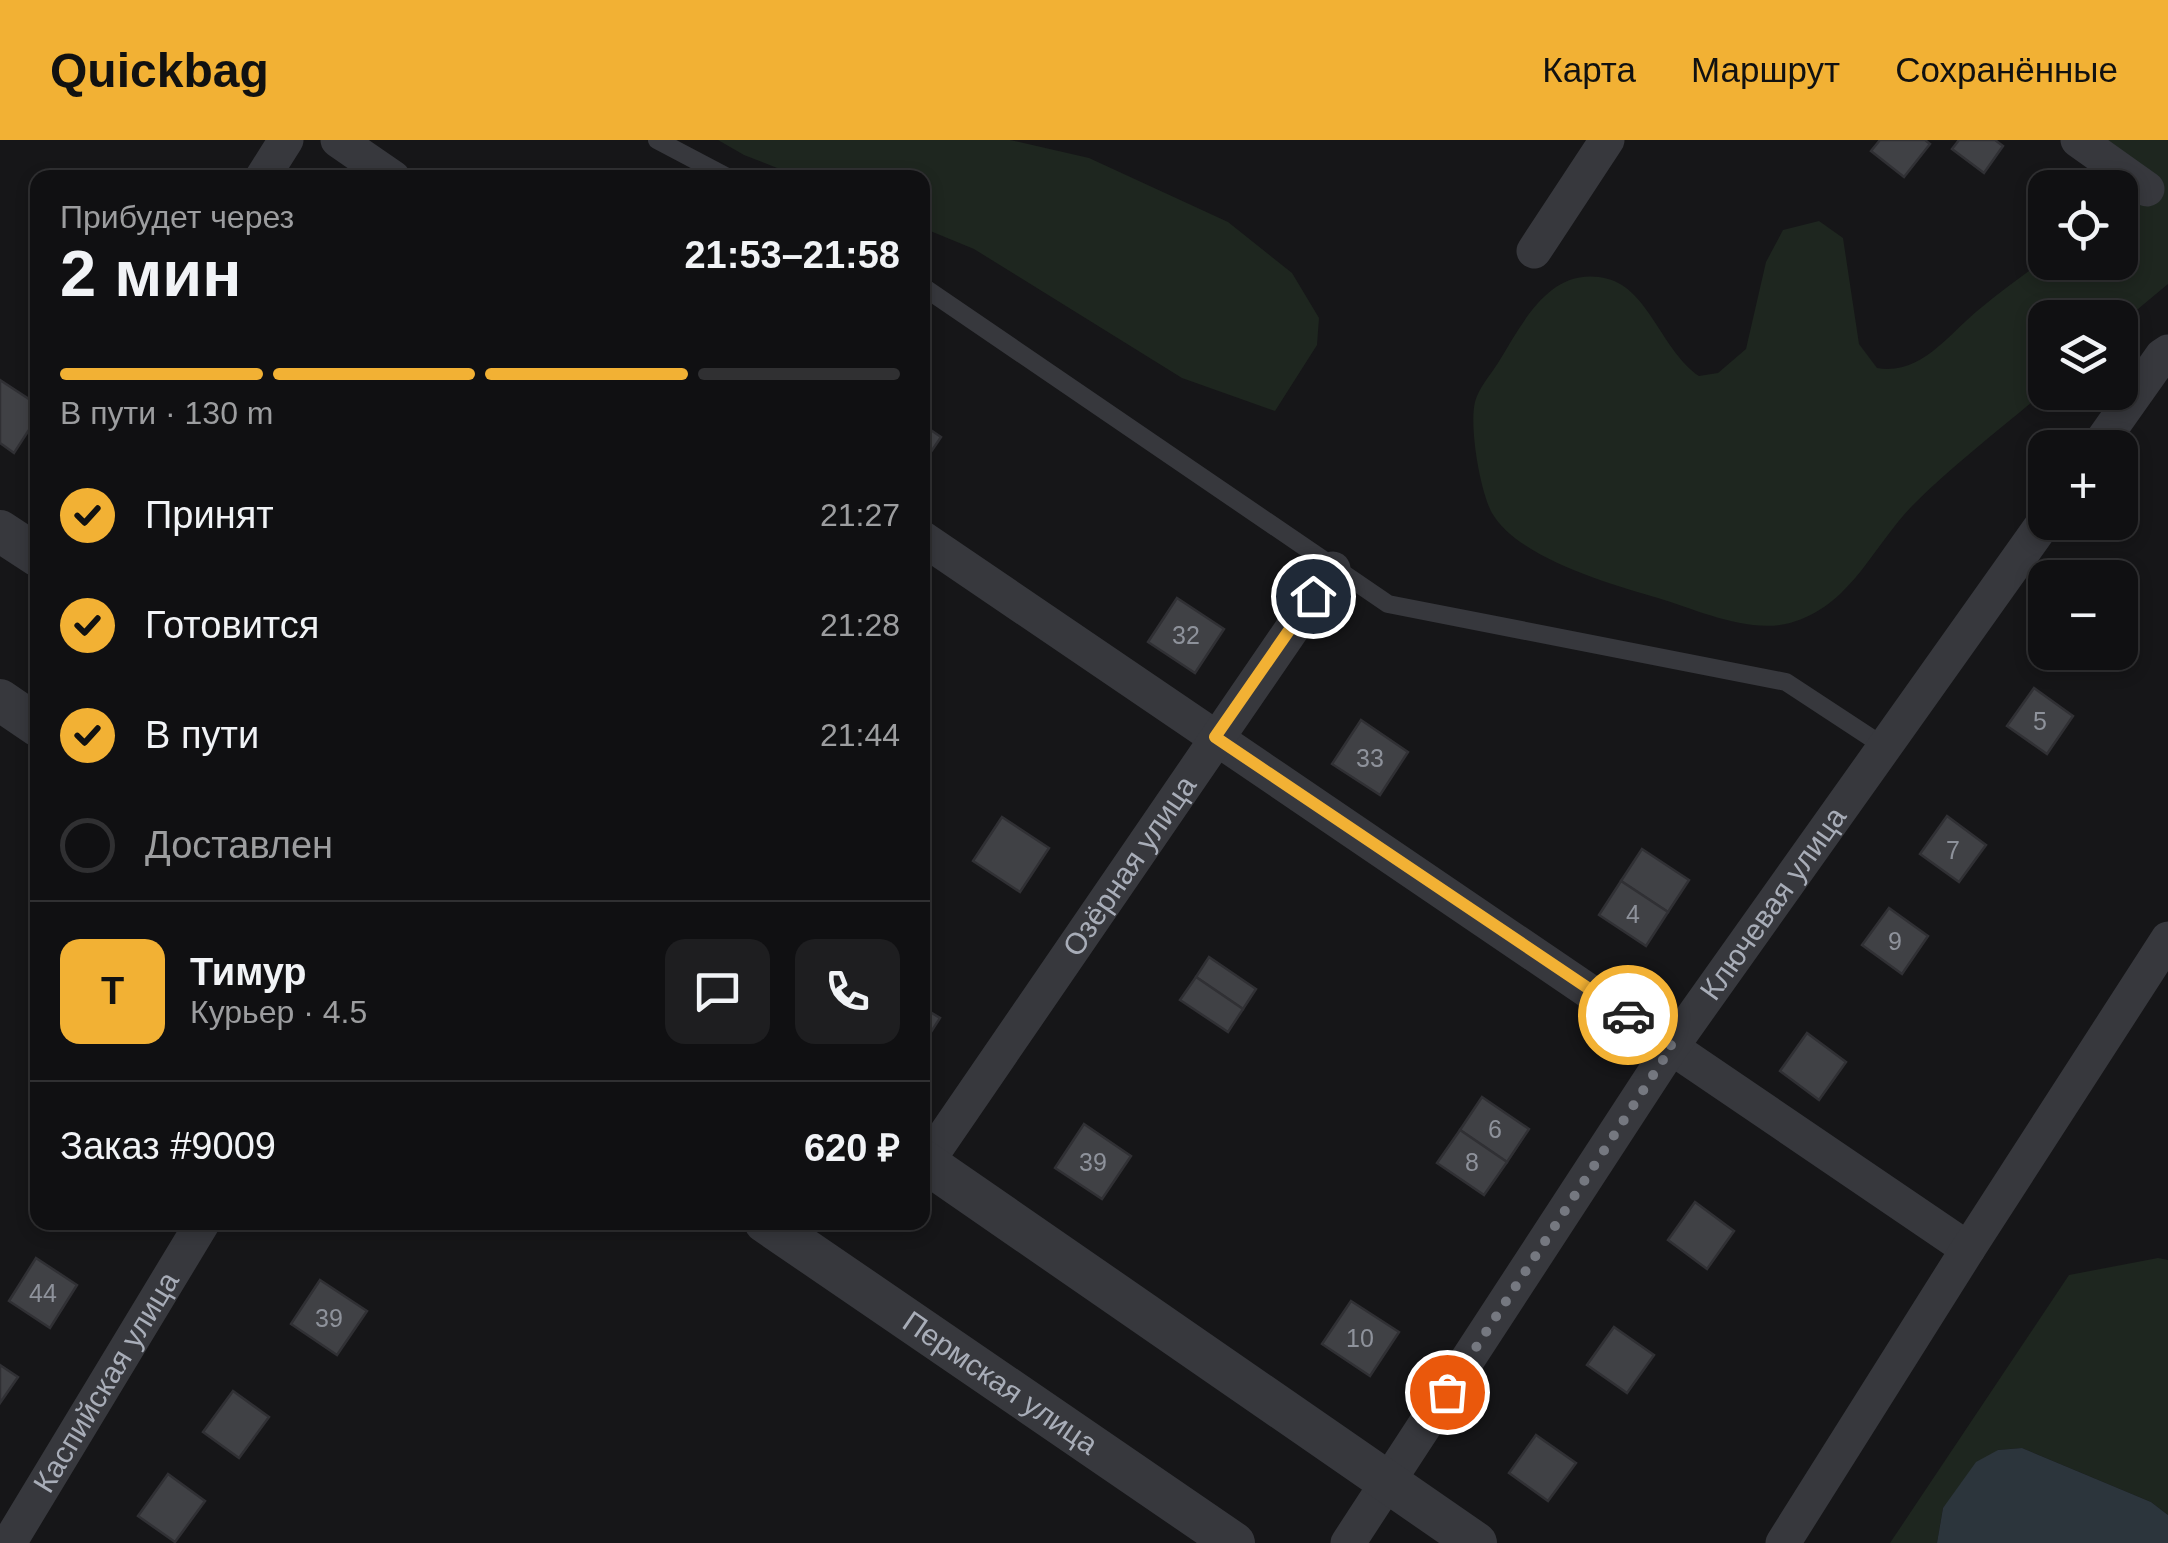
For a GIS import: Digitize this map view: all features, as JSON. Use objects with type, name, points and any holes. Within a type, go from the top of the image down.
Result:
[{"type":"street","points":[[267,170],[286,140]]},
{"type":"street","points":[[338,140],[381,170]]},
{"type":"street","points":[[1534,252],[1607,140]]},
{"type":"street","points":[[2078,140],[2147,189]]},
{"type":"street","points":[[2110,430],[2166,356]]},
{"type":"street","name":"Ключевая улица","points":[[1348,1543],[1672,1046],[2031,540]]},
{"type":"street","points":[[930,543],[1968,1249]]},
{"type":"street","name":"Озёрная улица","points":[[930,1153],[1333,568]]},
{"type":"street","points":[[0,700],[30,721]]},
{"type":"street","points":[[1783,1543],[2168,940]]},
{"type":"street","points":[[930,1166],[1476,1543]]},
{"type":"street","name":"Каспийская улица","points":[[8,1543],[198,1230]]},
{"type":"street","name":"Пермская улица","points":[[777,1230],[1234,1543]]},
{"type":"lane","points":[[657,140],[715,170]]},
{"type":"lane","points":[[930,291],[1388,604],[1786,682],[1884,747]]},
{"type":"shaded area","points":[[718,140],[1010,140],[1089,158],[1228,222],[1292,273],[1319,318],[1317,345],[1275,411],[1182,378],[974,249],[930,231],[930,170],[782,170]]},
{"type":"shaded area","points":[[2101,140],[2168,140],[2168,284],[2138,309],[2138,300],[2028,300],[2028,405],[1913,505],[1845,589],[1811,615],[1774,626],[1740,623],[1615,585],[1543,556],[1505,529],[1492,513],[1477,458],[1475,402],[1528,315],[1554,288],[1588,277],[1622,285],[1645,308],[1686,365],[1699,376],[1718,373],[1746,349],[1766,262],[1783,230],[1819,221],[1843,238],[1859,344],[1877,368],[1893,369],[1922,359],[2028,272],[2028,280],[2138,280],[2138,170],[2107,170]]},
{"type":"shaded area","points":[[2158,1258],[2168,1260],[2168,1515],[2151,1502],[2022,1448],[1998,1450],[1943,1508],[1937,1543],[1890,1543],[2069,1275]]},
{"type":"shaded area","points":[[2022,1448],[2151,1502],[2168,1515],[2168,1543],[1937,1543],[1943,1508],[1976,1462],[1998,1450]]},
{"type":"building","points":[[1880,140],[1925,140],[1930,144],[1904,177],[1871,151]]},
{"type":"building","points":[[1959,140],[1995,140],[2003,146],[1984,173],[1952,149]]},
{"type":"building","points":[[0,380],[30,400],[30,428],[14,453],[0,443]]},
{"type":"building","points":[[930,429],[941,437],[930,453]]},
{"type":"building","points":[[1177,598],[1224,629],[1195,673],[1148,642]]},
{"type":"building","points":[[2034,688],[2073,716],[2047,754],[2007,726]]},
{"type":"building","points":[[1361,720],[1408,752],[1380,795],[1332,764]]},
{"type":"building","points":[[1947,816],[1986,845],[1959,882],[1920,854]]},
{"type":"building","points":[[1002,817],[1049,848],[1020,892],[973,861]]},
{"type":"building","points":[[1642,849],[1689,880],[1668,912],[1621,881]]},
{"type":"building","points":[[1621,881],[1668,912],[1646,946],[1599,915]]},
{"type":"building","points":[[1889,908],[1928,936],[1902,974],[1862,945]]},
{"type":"building","points":[[1209,957],[1256,989],[1243,1009],[1196,977]]},
{"type":"building","points":[[1196,977],[1243,1009],[1228,1032],[1180,1000]]},
{"type":"building","points":[[930,1012],[940,1018],[930,1034]]},
{"type":"building","points":[[1807,1033],[1846,1062],[1819,1100],[1780,1071]]},
{"type":"building","points":[[1482,1097],[1529,1129],[1507,1162],[1460,1130]]},
{"type":"building","points":[[1084,1124],[1131,1156],[1102,1199],[1055,1168]]},
{"type":"building","points":[[1460,1130],[1507,1162],[1484,1195],[1437,1163]]},
{"type":"building","points":[[1695,1202],[1734,1231],[1707,1269],[1668,1240]]},
{"type":"building","points":[[36,1258],[77,1285],[50,1328],[9,1301]]},
{"type":"building","points":[[320,1280],[367,1311],[337,1355],[291,1324]]},
{"type":"building","points":[[1351,1301],[1399,1332],[1370,1376],[1322,1344]]},
{"type":"building","points":[[1614,1327],[1654,1355],[1627,1393],[1587,1365]]},
{"type":"building","points":[[0,1365],[18,1377],[0,1403]]},
{"type":"building","points":[[233,1391],[269,1417],[239,1458],[203,1432]]},
{"type":"building","points":[[1536,1435],[1576,1463],[1548,1501],[1509,1473]]},
{"type":"building","points":[[168,1474],[205,1501],[175,1542],[138,1516]]},
{"type":"way so far","points":[[1447,1392],[1672,1046],[1628,1015]]},
{"type":"route","points":[[1313,596],[1215,737],[1628,1015]]}]
